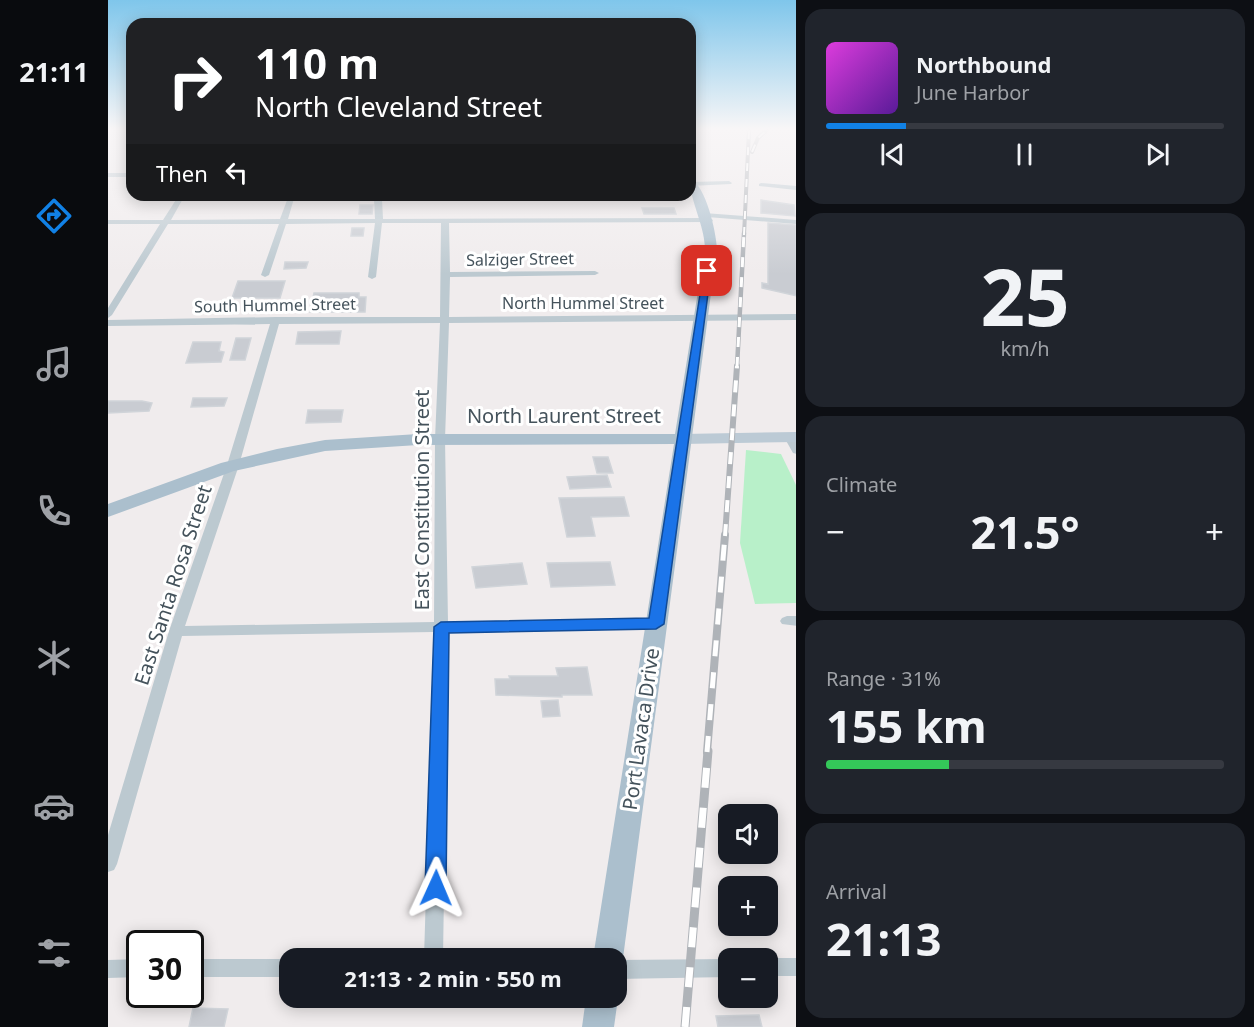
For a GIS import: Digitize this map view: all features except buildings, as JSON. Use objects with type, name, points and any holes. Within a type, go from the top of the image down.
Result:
[{"type":"main road","points":[[696,195],[708,218]]},
{"type":"main road","name":"Port Lavaca Drive","points":[[609,948],[699,317],[711,248],[708,218]]},
{"type":"main road","name":"North Laurent Street","points":[[108,511],[168,486],[233,465],[303,449],[347,444],[440,439],[683,439],[794,442]]},
{"type":"main road","points":[[598,1027],[601,1008]]},
{"type":"street","points":[[696,183],[729,183]]},
{"type":"street","points":[[760,185],[796,188]]},
{"type":"street","points":[[108,315],[178,201]]},
{"type":"street","points":[[265,275],[290,201]]},
{"type":"street","points":[[372,277],[379,221],[378,201]]},
{"type":"street","points":[[108,222],[708,218],[796,222]]},
{"type":"street","name":"East Constitution Street","points":[[434,948],[441,627],[440,439],[442,318],[446,275],[445,221]]},
{"type":"street","name":"Salziger Street","points":[[446,275],[595,273]]},
{"type":"street","name":"North Hummel Street","points":[[442,318],[796,317]]},
{"type":"street","name":"South Hummel Street","points":[[108,323],[442,318]]},
{"type":"street","name":"East Santa Rosa Street","points":[[108,864],[176,631],[233,465],[276,320]]},
{"type":"street","points":[[176,631],[656,624]]},
{"type":"street","points":[[778,967],[796,967]]},
{"type":"street","points":[[108,969],[126,968]]},
{"type":"street","points":[[204,968],[279,968]]},
{"type":"street","points":[[627,970],[718,968]]},
{"type":"green space","points":[[746,450],[781,454],[796,485],[796,603],[755,604],[740,543]]},
{"type":"railway","points":[[744,235],[747,178]]},
{"type":"railway","points":[[737,367],[744,233]]},
{"type":"railway","points":[[725,536],[737,366]]},
{"type":"railway","points":[[707,752],[725,535]]},
{"type":"railway","points":[[685,1027],[708,751]]},
{"type":"route","points":[[436,888],[441,627],[656,624],[707,271]]}]
